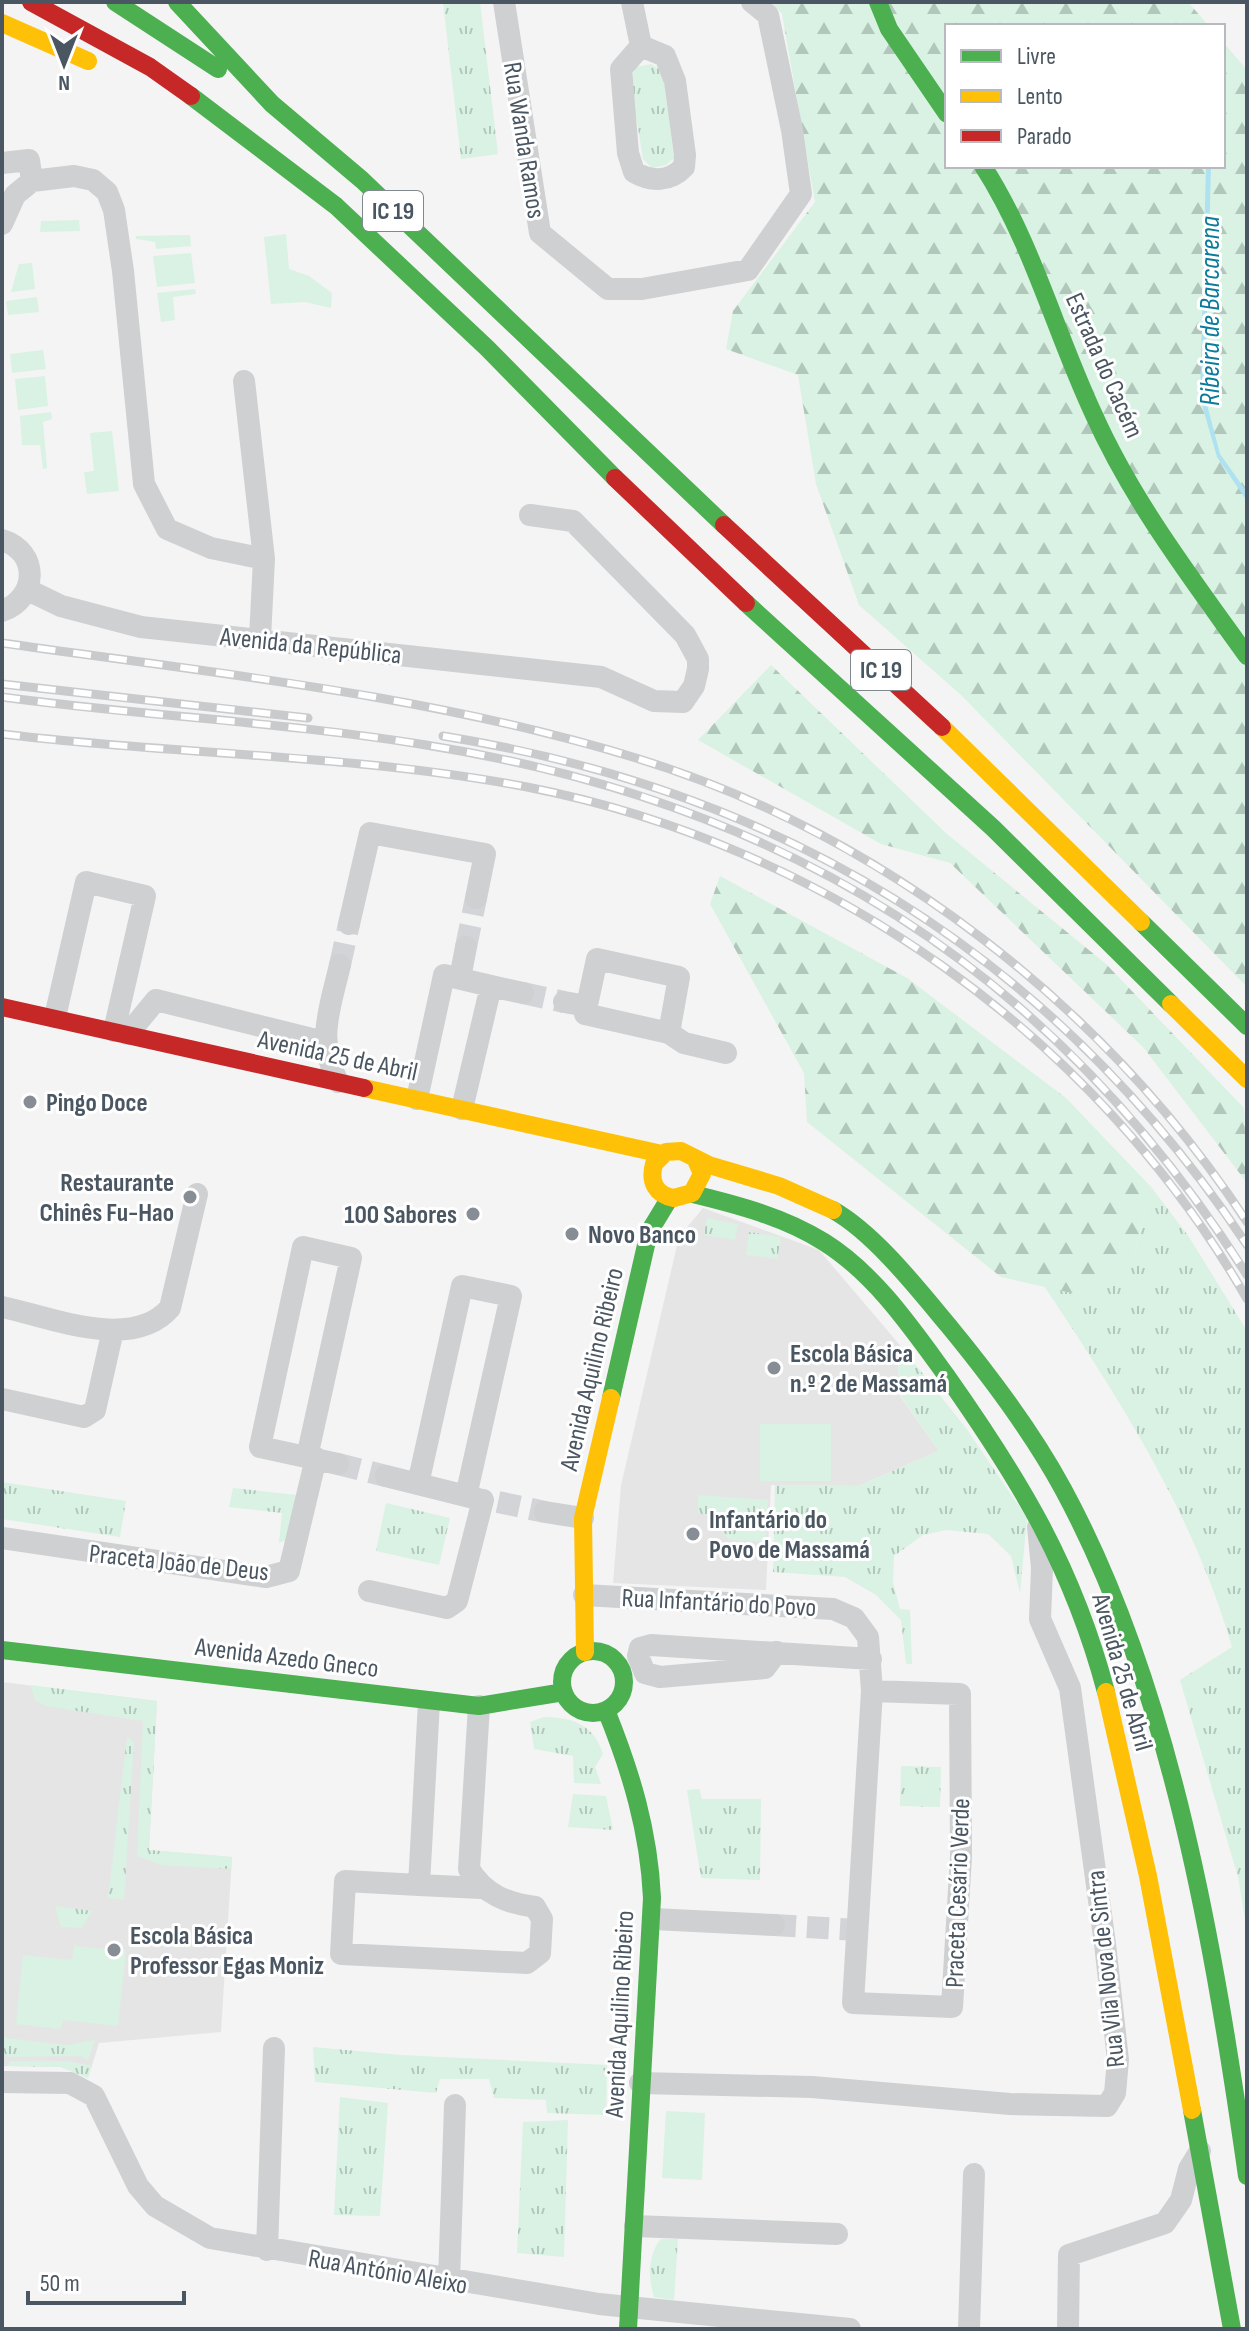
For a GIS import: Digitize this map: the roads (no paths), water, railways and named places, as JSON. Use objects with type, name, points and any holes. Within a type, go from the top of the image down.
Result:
[{"type":"main road","name":"IC 19","points":[[31,2],[150,67],[251,139],[336,206],[487,348],[660,524],[993,828],[1247,1079]]},
{"type":"main road","name":"IC 19","points":[[115,2],[272,104],[362,180],[677,482],[967,750],[1247,1026]]},
{"type":"main road","points":[[177,2],[272,104]]},
{"type":"main road","points":[[878,2],[889,29],[945,111]]},
{"type":"main road","points":[[2,23],[110,72]]},
{"type":"main road","points":[[152,92],[251,139]]},
{"type":"main road","name":"Estrada do Cacém","points":[[984,168],[1018,227],[1094,416],[1133,485],[1247,656]]},
{"type":"main road","name":"Avenida 25 de Abril","points":[[2,1007],[662,1154],[677,1150],[696,1160],[775,1184],[841,1214],[886,1256],[948,1323],[1025,1424],[1082,1524],[1123,1615],[1170,1780],[1202,1908],[1233,2076],[1247,2176]]},
{"type":"main road","name":"Avenida 25 de Abril","points":[[2,1025],[587,1157]]},
{"type":"main road","points":[[662,1154],[651,1173],[656,1189],[669,1199]]},
{"type":"main road","points":[[693,1194],[702,1174],[696,1160]]},
{"type":"main road","points":[[629,1166],[651,1173]]},
{"type":"main road","name":"Avenida 25 de Abril","points":[[669,1199],[686,1198],[693,1194],[764,1213],[825,1243],[868,1280],[923,1342],[993,1442],[1051,1539],[1088,1628],[1123,1761],[1157,1918],[1232,2329]]},
{"type":"main road","name":"Avenida Aquilino Ribeiro","points":[[585,1652],[583,1518],[649,1232],[669,1199]]},
{"type":"main road","name":"Avenida Azedo Gneco","points":[[2,1650],[479,1706],[564,1692]]},
{"type":"main road","points":[[585,1652],[605,1653],[620,1667],[634,1673],[621,1696],[606,1710],[586,1712],[577,1708],[564,1692],[562,1682],[569,1663],[585,1652]]},
{"type":"main road","name":"Avenida Aquilino Ribeiro","points":[[606,1710],[628,1764],[647,1824],[653,1919],[645,1968],[629,2318]]},
{"type":"street","name":"Rua Wanda Ramos","points":[[504,2],[540,233],[608,289],[642,289],[748,270],[801,194],[792,130],[768,15],[752,2]]},
{"type":"street","points":[[632,2],[641,46]]},
{"type":"street","points":[[641,46],[665,56],[675,81],[685,155],[684,167],[670,177],[642,177],[634,172],[628,153],[621,69],[641,46]]},
{"type":"street","points":[[2,163],[29,160],[32,181]]},
{"type":"street","points":[[2,224],[15,195],[32,181],[74,176],[93,180],[107,192],[123,271],[144,484],[167,529],[211,548],[264,559]]},
{"type":"street","points":[[244,381],[264,559],[260,638]]},
{"type":"street","name":"Avenida da República","points":[[28,590],[61,606],[141,627],[601,677],[654,701],[683,702],[696,682],[698,659],[685,635],[573,521],[530,515]]},
{"type":"street","points":[[2,540],[20,549],[27,558],[31,580],[22,600],[2,611]]},
{"type":"street","points":[[349,924],[370,833],[485,854],[476,898]]},
{"type":"street","points":[[55,1017],[86,882],[145,896],[121,1033]]},
{"type":"street","points":[[460,978],[466,947]]},
{"type":"street","points":[[669,1033],[679,977],[597,959],[585,1014],[669,1033],[684,1043],[726,1053]]},
{"type":"street","points":[[338,1082],[328,1064],[324,1042],[340,965]]},
{"type":"street","points":[[417,1099],[444,975],[523,993]]},
{"type":"street","points":[[462,1109],[491,986]]},
{"type":"street","points":[[121,1033],[156,1000],[324,1042]]},
{"type":"street","points":[[564,1002],[587,1006]]},
{"type":"street","points":[[2,1307],[113,1330],[159,1321],[170,1308],[197,1194]]},
{"type":"street","name":"Praceta João de Deus","points":[[2,1538],[266,1577],[289,1571],[321,1460],[351,1258],[303,1247],[260,1447],[321,1460]]},
{"type":"street","points":[[369,1591],[447,1608],[457,1601],[482,1499],[511,1296],[462,1286],[418,1484]]},
{"type":"street","points":[[2,1399],[84,1417],[95,1410],[113,1330]]},
{"type":"street","points":[[386,1476],[482,1499]]},
{"type":"street","points":[[545,1512],[583,1518]]},
{"type":"street","name":"Rua Vila Nova de Sintra","points":[[640,2083],[812,2087],[1070,2108],[1107,2106],[1115,2093],[1118,2060],[1082,1761],[1070,1688],[1040,1619],[1042,1568],[1036,1514]]},
{"type":"street","name":"Rua Infantário do Povo","points":[[584,1595],[833,1609],[854,1618],[868,1637],[872,1691]]},
{"type":"street","name":"Rua Infantário do Povo","points":[[634,1673],[640,1648],[651,1645],[871,1659]]},
{"type":"street","name":"Praceta Cesário Verde","points":[[872,1691],[960,1694],[961,1856],[952,2007],[853,2003],[872,1691]]},
{"type":"street","points":[[419,1885],[429,1702]]},
{"type":"street","points":[[479,1706],[469,1869],[481,1888]]},
{"type":"street","points":[[345,1881],[419,1885],[481,1888],[516,1904],[535,1907],[542,1919],[540,1953],[527,1963],[341,1954],[345,1881]]},
{"type":"street","points":[[653,1919],[774,1925]]},
{"type":"street","points":[[267,2250],[274,2048]]},
{"type":"street","name":"Rua António Aleixo","points":[[2,2082],[70,2083],[94,2096],[138,2186],[155,2206],[210,2238],[449,2281],[629,2318],[850,2329]]},
{"type":"street","points":[[449,2281],[455,2105]]},
{"type":"street","points":[[1068,2329],[1069,2255],[1165,2223],[1181,2200],[1189,2169],[1200,2151]]},
{"type":"street","points":[[969,2329],[974,2174]]},
{"type":"street","points":[[635,2226],[837,2234]]},
{"type":"water","points":[[1206,168],[1211,168],[1205,397],[1220,454],[1247,492],[1247,501],[1217,457],[1200,398]]},
{"type":"tunnel","points":[[466,947],[476,898]]},
{"type":"tunnel","points":[[340,965],[349,924]]},
{"type":"tunnel","points":[[523,993],[564,1002]]},
{"type":"tunnel","points":[[338,1464],[386,1476]]},
{"type":"tunnel","points":[[498,1502],[545,1512]]},
{"type":"tunnel","points":[[774,1925],[858,1930]]},
{"type":"railway","points":[[2,643],[322,688],[559,736],[636,758],[727,791],[816,832],[901,882],[981,938],[1057,1001],[1127,1069],[1190,1143],[1247,1222]]},
{"type":"railway","points":[[2,684],[308,718]]},
{"type":"railway","points":[[2,697],[320,730],[426,745],[556,772],[677,809],[791,857],[897,916],[996,987],[1087,1071],[1170,1166],[1247,1275]]},
{"type":"railway","points":[[2,734],[331,761],[462,776],[527,787],[637,815],[744,854],[846,905],[942,966],[1031,1036],[1113,1116],[1185,1204],[1247,1299]]},
{"type":"railway","points":[[443,736],[568,762],[685,798],[797,845],[901,903],[998,972],[1088,1052],[1171,1143],[1247,1245]]},
{"type":"place","name":"Pingo Doce","points":[[30,1102]]},
{"type":"place","name":"Restaurante Chinês Fu-Hao","points":[[190,1197]]},
{"type":"place","name":"100 Sabores","points":[[473,1214]]},
{"type":"place","name":"Novo Banco","points":[[572,1234]]},
{"type":"place","name":"Escola Básica n.º 2 de Massamá","points":[[774,1368]]},
{"type":"place","name":"Infantário do Povo de Massamá","points":[[693,1534]]},
{"type":"place","name":"Escola Básica Professor Egas Moniz","points":[[114,1950]]},
{"type":"water label","name":"Ribeira de Barcarena","points":[[1209,311]]}]
